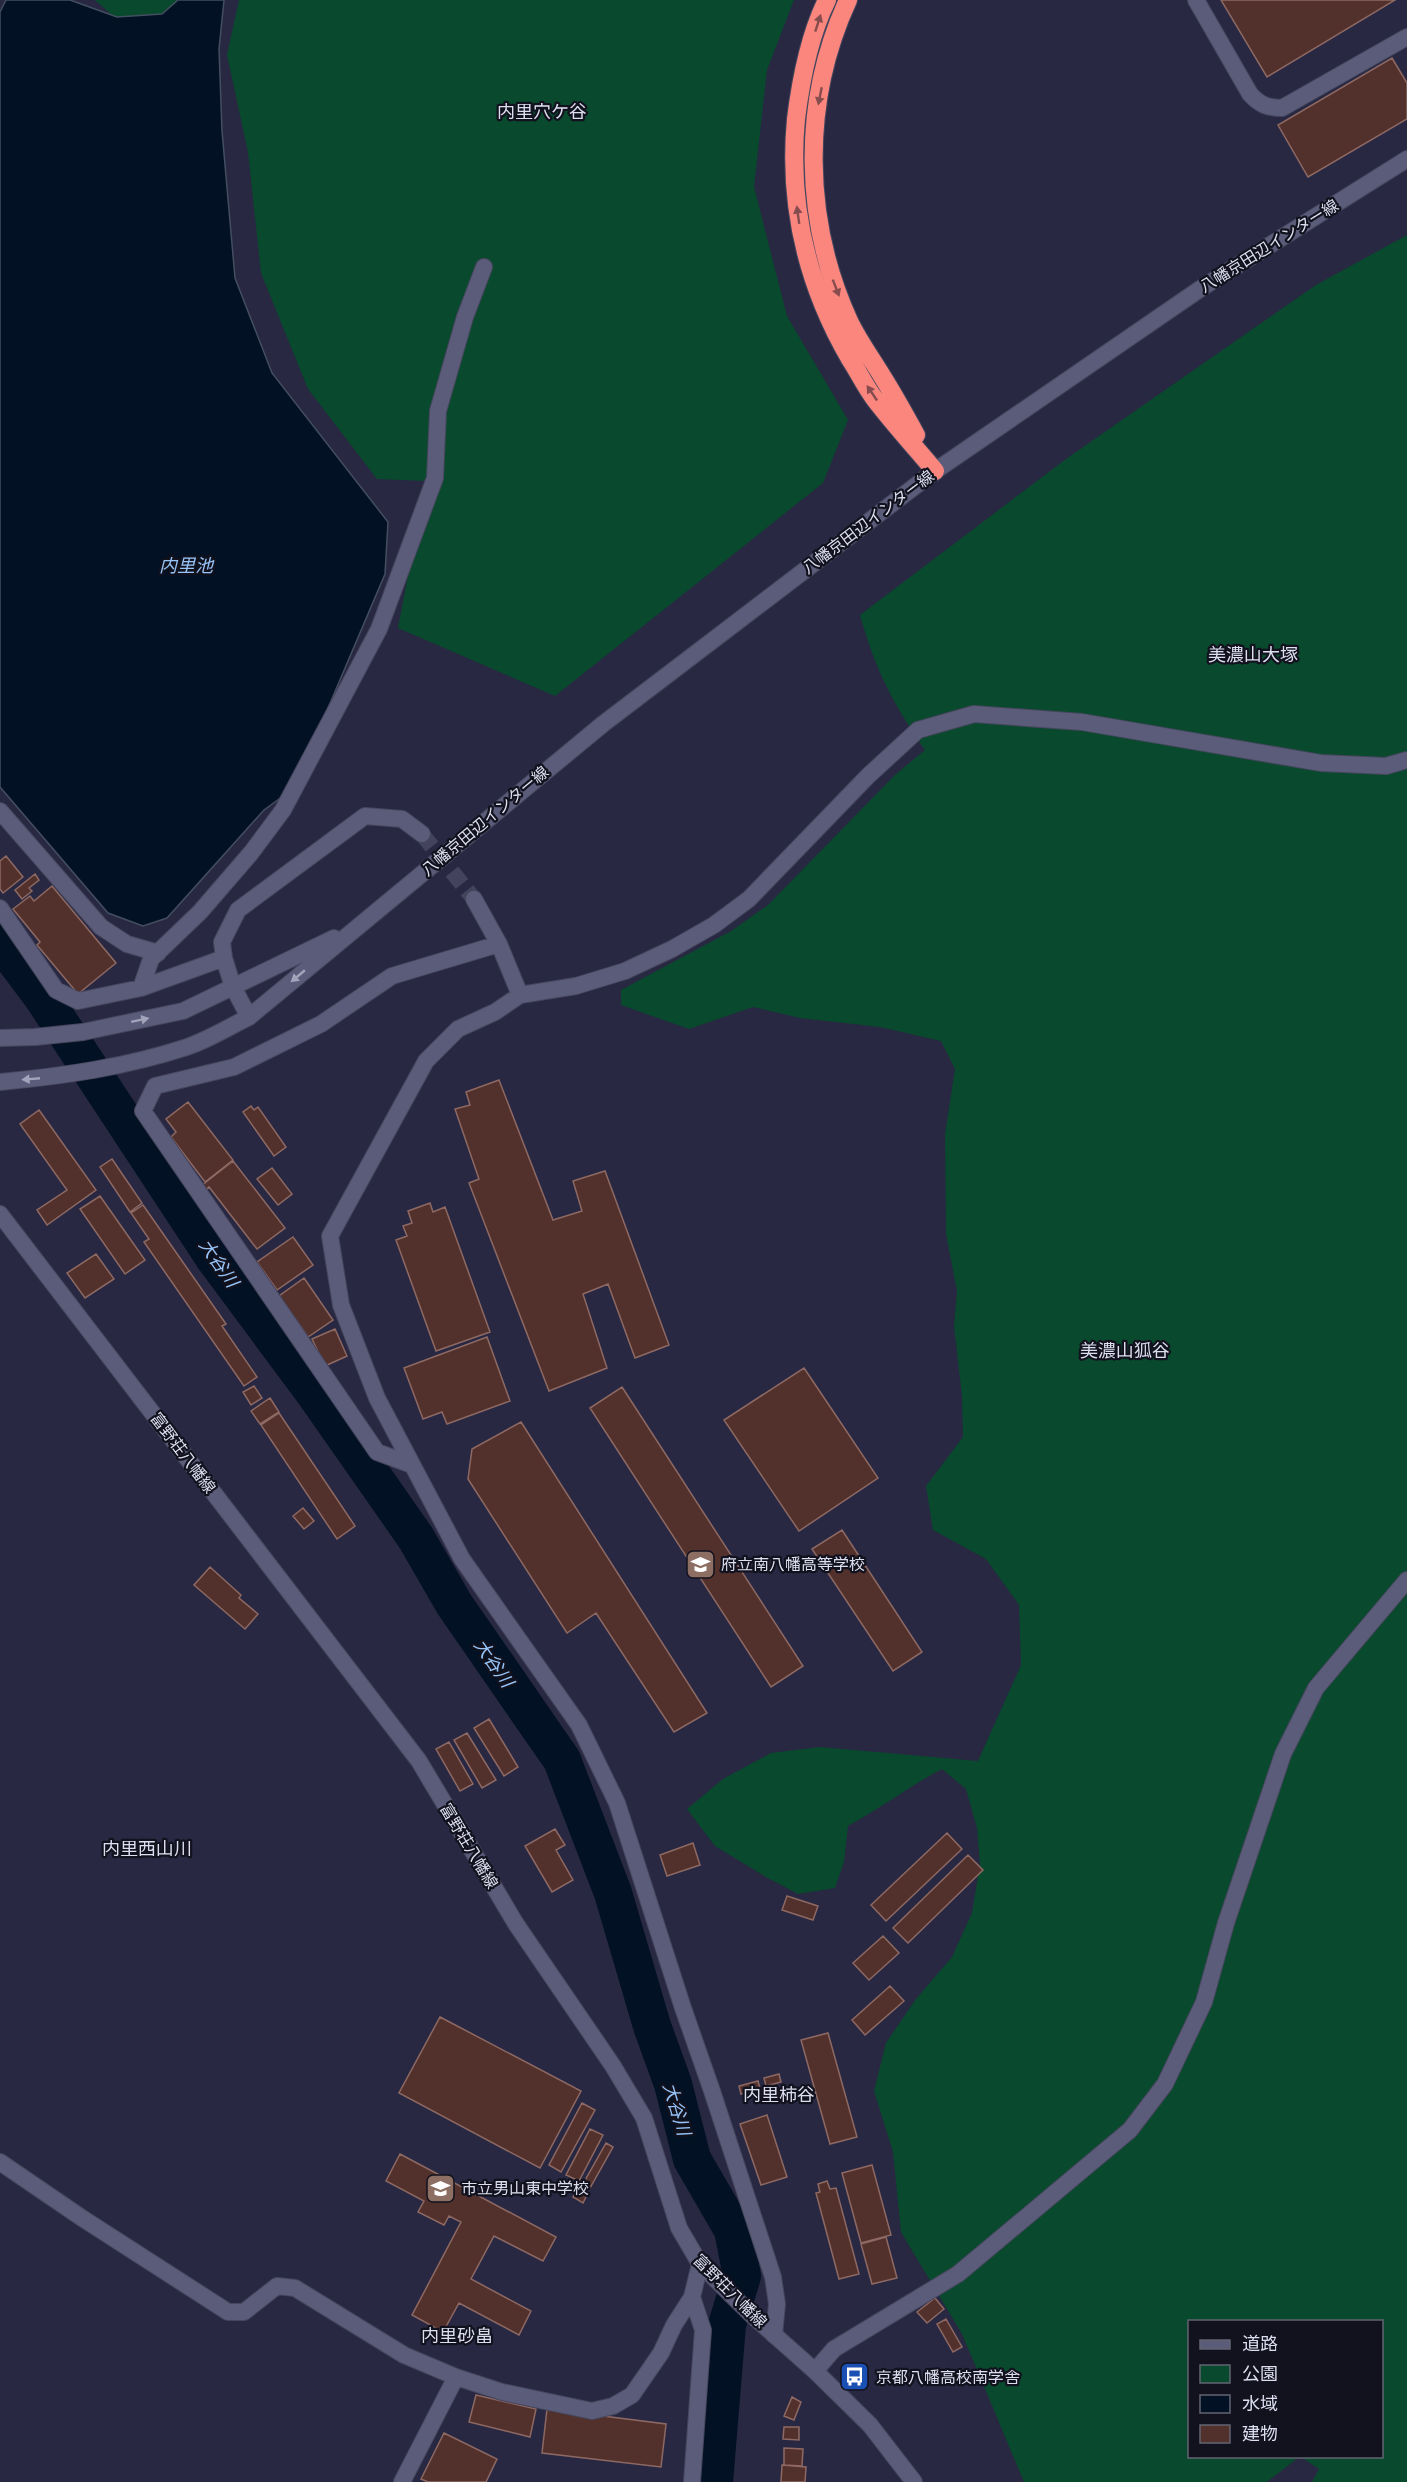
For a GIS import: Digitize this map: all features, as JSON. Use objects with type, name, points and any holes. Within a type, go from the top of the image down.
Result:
[{"type":"highway","points":[[827,0],[809,51],[799,96],[795,132],[795,194],[802,242],[816,289],[835,333],[872,396],[935,471]]},
{"type":"highway","points":[[849,0],[826,60],[813,145],[813,193],[821,239],[833,282],[850,324],[888,385],[935,471]]},
{"type":"street","points":[[1196,0],[1250,94],[1258,103],[1270,108],[1282,108],[1407,37]]},
{"type":"street","name":"八幡京田辺インター線","points":[[0,1082],[62,1076],[109,1068],[189,1047],[249,1017],[603,724],[935,471],[1200,289],[1407,159]]},
{"type":"street","points":[[141,988],[152,959],[207,904],[251,853],[283,810],[379,629],[435,478],[438,411],[465,317],[484,267]]},
{"type":"street","points":[[774,2335],[777,2304],[773,2277],[617,1803],[579,1725],[462,1559],[377,1398],[341,1305],[330,1236],[426,1061],[459,1029],[495,1012],[520,995],[576,986],[625,971],[672,949],[714,925],[749,899],[868,776],[918,730],[974,714],[1082,722],[1321,763],[1386,766],[1407,760]]},
{"type":"street","points":[[0,811],[101,927],[127,944],[158,953]]},
{"type":"street","points":[[249,1017],[233,987],[224,958],[222,942],[238,910],[365,816],[402,819],[422,834]]},
{"type":"street","points":[[474,899],[499,944],[520,995]]},
{"type":"street","points":[[0,908],[56,990],[78,1001],[141,988],[224,958]]},
{"type":"street","name":"八幡京田辺インター線","points":[[0,1038],[83,1032],[183,1011],[359,926]]},
{"type":"street","points":[[412,1465],[377,1452],[143,1111],[155,1086],[234,1067],[321,1024],[392,976],[499,944]]},
{"type":"street","name":"富野荘八幡線","points":[[0,1214],[419,1761],[516,1924],[614,2066],[644,2118],[679,2228],[700,2264],[715,2281],[815,2371],[870,2425],[914,2482]]},
{"type":"street","points":[[815,2371],[834,2349],[958,2274],[1130,2130],[1165,2084],[1204,2002],[1226,1923],[1283,1754],[1316,1688],[1407,1580]]},
{"type":"street","points":[[0,2162],[228,2312],[244,2312],[277,2286],[295,2288],[404,2355],[456,2377],[502,2392],[592,2411],[613,2406],[632,2395],[661,2354],[674,2325],[692,2297],[700,2264]]},
{"type":"street","points":[[692,2297],[704,2330],[692,2482]]},
{"type":"street","points":[[402,2482],[456,2377]]},
{"type":"green space","points":[[95,0],[192,0],[168,28],[125,27]]},
{"type":"green space","points":[[239,0],[794,0],[767,70],[754,187],[787,316],[848,420],[823,483],[555,696],[398,628],[426,481],[377,479],[308,389],[261,273],[248,152],[227,55]]},
{"type":"green space","points":[[1407,235],[1407,2482],[1312,2482],[1319,2469],[1302,2458],[1383,2458],[1383,2320],[1188,2320],[1188,2458],[1298,2458],[1267,2482],[1024,2482],[962,2334],[901,2232],[893,2152],[874,2091],[886,2043],[916,1999],[952,1957],[972,1913],[980,1864],[977,1828],[966,1789],[942,1769],[848,1826],[844,1862],[835,1888],[798,1894],[715,1846],[687,1809],[723,1779],[771,1753],[820,1747],[978,1761],[1021,1665],[1019,1605],[986,1559],[933,1530],[926,1486],[963,1437],[962,1396],[954,1326],[957,1291],[946,1234],[945,1134],[955,1069],[941,1041],[880,1027],[800,1018],[753,1007],[689,1029],[621,1005],[621,990],[731,931],[768,905],[895,775],[925,750],[886,686],[860,615],[1066,459],[1316,285]]},
{"type":"water","name":"内里池","points":[[6,0],[70,0],[117,17],[162,14],[178,0],[224,0],[219,49],[222,131],[235,278],[272,373],[388,522],[385,574],[294,788],[264,810],[167,918],[143,926],[108,913],[0,787],[0,12]]},
{"type":"building","points":[[1221,0],[1395,0],[1267,77]]},
{"type":"building","points":[[1392,58],[1407,83],[1407,119],[1308,177],[1278,125]]},
{"type":"building","points":[[6,856],[23,877],[3,893],[0,889],[0,861]]},
{"type":"building","points":[[35,874],[39,880],[29,888],[32,891],[22,899],[15,890]]},
{"type":"building","points":[[52,886],[116,963],[78,994],[37,945],[40,942],[13,909],[30,896],[34,901]]},
{"type":"building","points":[[499,1080],[553,1220],[582,1211],[573,1181],[605,1171],[669,1345],[635,1358],[608,1284],[583,1294],[607,1368],[549,1391],[469,1183],[479,1179],[455,1109],[470,1105],[466,1092]]},
{"type":"building","points":[[188,1102],[233,1160],[205,1182],[171,1137],[176,1132],[166,1119]]},
{"type":"building","points":[[251,1106],[254,1110],[258,1107],[286,1147],[274,1156],[243,1112]]},
{"type":"building","points":[[39,1110],[96,1190],[47,1225],[37,1210],[67,1190],[20,1124]]},
{"type":"building","points":[[112,1159],[142,1203],[130,1212],[100,1167]]},
{"type":"building","points":[[233,1161],[285,1228],[257,1249],[209,1187],[205,1191],[201,1186]]},
{"type":"building","points":[[272,1168],[292,1194],[278,1205],[257,1179]]},
{"type":"building","points":[[100,1196],[145,1260],[125,1274],[80,1209]]},
{"type":"building","points":[[430,1203],[433,1212],[445,1207],[490,1332],[436,1351],[396,1240],[407,1236],[403,1226],[412,1223],[408,1211]]},
{"type":"building","points":[[143,1205],[226,1324],[222,1326],[257,1377],[244,1386],[144,1242],[149,1239],[131,1213]]},
{"type":"building","points":[[293,1237],[313,1265],[277,1290],[257,1262]]},
{"type":"building","points":[[96,1254],[114,1279],[85,1298],[67,1273]]},
{"type":"building","points":[[304,1278],[333,1320],[308,1337],[279,1296]]},
{"type":"building","points":[[335,1329],[347,1356],[325,1366],[312,1339]]},
{"type":"building","points":[[487,1337],[510,1401],[447,1424],[442,1412],[423,1419],[404,1368]]},
{"type":"building","points":[[804,1368],[878,1478],[799,1531],[724,1420]]},
{"type":"building","points":[[254,1386],[262,1398],[251,1405],[243,1392]]},
{"type":"building","points":[[622,1387],[803,1666],[771,1687],[590,1408]]},
{"type":"building","points":[[270,1398],[279,1412],[260,1424],[251,1411]]},
{"type":"building","points":[[279,1413],[355,1526],[337,1539],[261,1425]]},
{"type":"building","points":[[521,1422],[707,1713],[674,1732],[596,1613],[567,1633],[468,1479],[472,1449]]},
{"type":"building","points":[[303,1508],[314,1521],[304,1529],[293,1516]]},
{"type":"building","points":[[842,1530],[922,1652],[893,1671],[812,1549]]},
{"type":"building","points":[[210,1567],[241,1595],[239,1598],[258,1614],[245,1629],[194,1585]]},
{"type":"building","points":[[489,1719],[518,1767],[504,1776],[474,1728]]},
{"type":"building","points":[[467,1733],[496,1780],[482,1788],[454,1740]]},
{"type":"building","points":[[449,1742],[473,1784],[460,1791],[436,1749]]},
{"type":"building","points":[[555,1829],[565,1845],[556,1850],[573,1880],[552,1892],[525,1846]]},
{"type":"building","points":[[947,1833],[962,1849],[886,1921],[871,1905]]},
{"type":"building","points":[[693,1843],[700,1865],[667,1876],[660,1855]]},
{"type":"building","points":[[968,1855],[983,1870],[908,1943],[893,1928]]},
{"type":"building","points":[[787,1896],[818,1906],[813,1920],[782,1910]]},
{"type":"building","points":[[883,1936],[899,1953],[869,1980],[853,1963]]},
{"type":"building","points":[[890,1986],[904,2001],[865,2035],[852,2020]]},
{"type":"building","points":[[440,2017],[581,2091],[540,2168],[399,2093]]},
{"type":"building","points":[[828,2033],[857,2137],[830,2144],[801,2040]]},
{"type":"building","points":[[779,2074],[781,2082],[766,2086],[764,2078]]},
{"type":"building","points":[[758,2081],[760,2089],[741,2094],[739,2086]]},
{"type":"building","points":[[582,2103],[595,2110],[561,2172],[549,2165]]},
{"type":"building","points":[[767,2115],[787,2177],[761,2185],[740,2124]]},
{"type":"building","points":[[590,2129],[603,2135],[579,2181],[566,2175]]},
{"type":"building","points":[[606,2143],[613,2147],[590,2188],[583,2184]]},
{"type":"building","points":[[400,2154],[556,2237],[543,2261],[494,2236],[471,2279],[531,2311],[519,2335],[459,2303],[443,2332],[412,2315],[461,2222],[449,2216],[444,2225],[418,2212],[424,2201],[386,2181]]},
{"type":"building","points":[[872,2165],[891,2235],[861,2243],[842,2173]]},
{"type":"building","points":[[827,2181],[830,2189],[836,2188],[859,2274],[839,2279],[816,2193],[820,2192],[818,2184]]},
{"type":"building","points":[[578,2188],[588,2193],[583,2203],[573,2197]]},
{"type":"building","points":[[886,2237],[897,2278],[872,2284],[861,2244]]},
{"type":"building","points":[[935,2298],[944,2309],[927,2323],[917,2312]]},
{"type":"building","points":[[946,2319],[962,2347],[953,2352],[937,2324]]},
{"type":"building","points":[[476,2395],[536,2409],[530,2437],[469,2422]]},
{"type":"building","points":[[792,2397],[801,2402],[794,2420],[784,2416]]},
{"type":"building","points":[[547,2409],[666,2424],[661,2467],[542,2453]]},
{"type":"building","points":[[784,2427],[799,2427],[799,2440],[783,2439]]},
{"type":"building","points":[[444,2433],[497,2459],[486,2482],[428,2482],[421,2479]]},
{"type":"building","points":[[784,2448],[803,2449],[802,2466],[784,2465]]},
{"type":"building","points":[[782,2465],[806,2467],[805,2482],[781,2482]]},
{"type":"waterway","name":"大谷川","points":[[0,940],[42,996],[215,1259],[316,1395],[416,1538],[454,1604],[562,1760],[613,1893],[652,2026],[673,2084],[692,2159],[733,2230],[742,2276],[727,2325],[714,2482]]},
{"type":"tunnel","points":[[422,834],[474,899]]},
{"type":"place","name":"府立南八幡高等学校","points":[[700,1564]]},
{"type":"place","name":"市立男山東中学校","points":[[440,2188]]},
{"type":"place","name":"京都八幡高校南学舎","points":[[855,2377]]},
{"type":"district","name":"内里穴ケ谷","points":[[542,111]]},
{"type":"district","name":"美濃山大塚","points":[[1253,654]]},
{"type":"district","name":"美濃山狐谷","points":[[1125,1350]]},
{"type":"district","name":"内里西山川","points":[[147,1848]]},
{"type":"district","name":"内里柿谷","points":[[779,2094]]},
{"type":"district","name":"内里砂畠","points":[[457,2335]]}]
